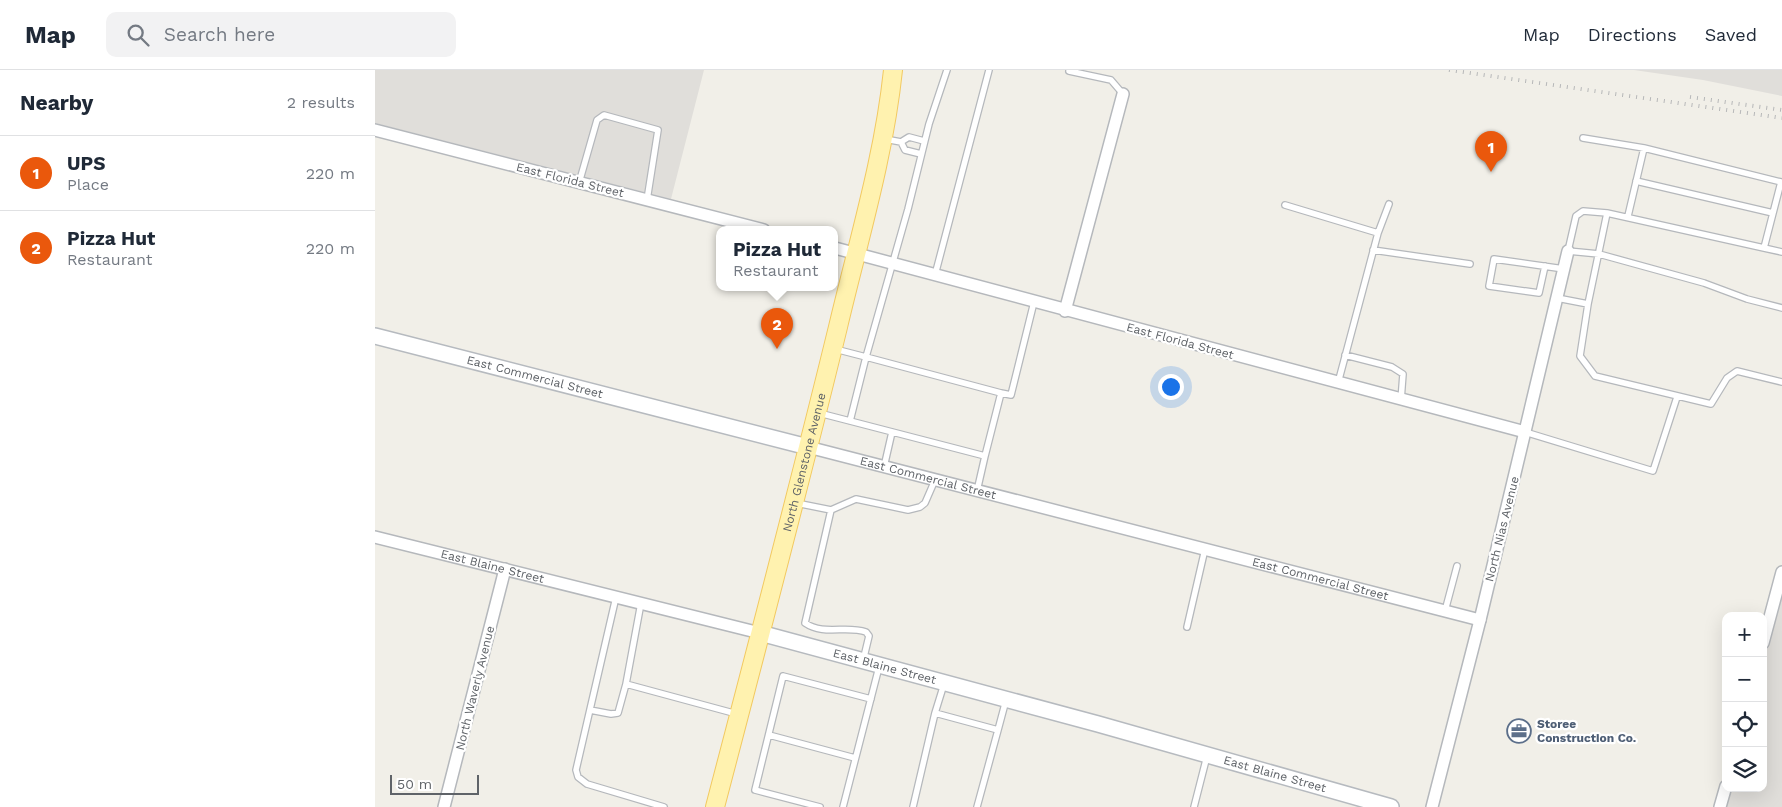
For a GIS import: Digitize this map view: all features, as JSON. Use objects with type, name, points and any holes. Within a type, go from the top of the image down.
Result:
[{"type":"main road","name":"North Glenstone Avenue","points":[[715,807],[833,348],[888,116],[893,70]]},
{"type":"main road","name":"North Glenstone Avenue","points":[[888,116],[906,70]]},
{"type":"street","points":[[1065,311],[1123,94]]},
{"type":"street","name":"East Florida Street","points":[[375,130],[748,226]]},
{"type":"street","name":"East Florida Street","points":[[838,249],[1065,311],[1525,432]]},
{"type":"street","name":"North Nias Avenue","points":[[1432,807],[1480,620],[1568,251]]},
{"type":"street","name":"East Commercial Street","points":[[375,336],[1480,620]]},
{"type":"street","name":"East Blaine Street","points":[[375,537],[760,633],[945,682],[1391,807]]},
{"type":"street","name":"North Waverly Avenue","points":[[444,807],[505,570]]},
{"type":"street","points":[[1767,628],[1782,572]]},
{"type":"street","points":[[1720,807],[1724,792]]},
{"type":"lane","points":[[850,421],[924,141],[947,70]]},
{"type":"lane","points":[[935,276],[989,70]]},
{"type":"lane","points":[[1069,71],[1111,80],[1123,94]]},
{"type":"lane","points":[[579,183],[597,120],[604,115],[619,118],[657,130],[647,200]]},
{"type":"lane","points":[[883,138],[901,142],[909,137],[924,141]]},
{"type":"lane","points":[[1583,138],[1644,148],[1782,182],[1764,248]]},
{"type":"lane","points":[[901,142],[905,150],[921,154]]},
{"type":"lane","points":[[1628,216],[1644,148]]},
{"type":"lane","points":[[1636,181],[1773,213]]},
{"type":"lane","points":[[1338,383],[1373,250],[1389,204]]},
{"type":"lane","points":[[1285,205],[1378,233]]},
{"type":"lane","points":[[1782,252],[1628,216],[1583,211],[1576,216],[1568,251],[1599,254],[1704,282],[1747,300],[1782,308]]},
{"type":"lane","points":[[1607,213],[1579,356],[1595,376],[1711,404],[1727,378],[1737,371],[1782,382]]},
{"type":"lane","points":[[1373,250],[1470,264]]},
{"type":"lane","points":[[1545,266],[1539,293],[1489,286],[1494,258],[1545,266],[1564,269]]},
{"type":"lane","points":[[1557,298],[1588,304]]},
{"type":"lane","points":[[833,348],[1011,395],[1034,302]]},
{"type":"lane","points":[[1345,355],[1392,367],[1403,374],[1401,400]]},
{"type":"lane","points":[[977,491],[1001,393]]},
{"type":"lane","points":[[1525,432],[1653,470],[1677,397]]},
{"type":"lane","points":[[817,413],[985,456]]},
{"type":"lane","points":[[884,467],[892,432]]},
{"type":"lane","points":[[794,502],[831,510],[856,499],[901,511],[920,507],[930,496],[935,480]]},
{"type":"lane","points":[[831,510],[805,623],[830,631],[842,631],[849,628],[866,632],[869,636],[863,661]]},
{"type":"lane","points":[[1187,627],[1205,549]]},
{"type":"lane","points":[[1445,612],[1457,566]]},
{"type":"lane","points":[[616,597],[576,770],[578,777],[587,784],[664,807]]},
{"type":"lane","points":[[590,710],[611,714],[618,713],[641,603]]},
{"type":"lane","points":[[843,807],[880,665]]},
{"type":"lane","points":[[820,807],[755,790],[783,676],[871,699]]},
{"type":"lane","points":[[913,807],[935,713],[945,682]]},
{"type":"lane","points":[[625,684],[739,714]]},
{"type":"lane","points":[[977,807],[1006,699]]},
{"type":"lane","points":[[935,713],[998,730]]},
{"type":"lane","points":[[769,735],[855,758]]},
{"type":"lane","points":[[1194,807],[1207,754]]},
{"type":"shaded area","points":[[375,70],[704,70],[671,199],[375,123]]},
{"type":"shaded area","points":[[1634,70],[1782,70],[1782,96],[1703,80]]},
{"type":"shaded area","points":[[1782,590],[1782,807],[1726,807],[1729,792],[1767,792],[1767,647]]},
{"type":"railway","points":[[1449,70],[1782,118]]},
{"type":"railway","points":[[1690,97],[1782,110]]},
{"type":"place","name":"UPS","points":[[1491,172]]},
{"type":"place","name":"Pizza Hut","points":[[777,349]]},
{"type":"place","name":"Storee Construction Co.","points":[[1519,731]]}]
